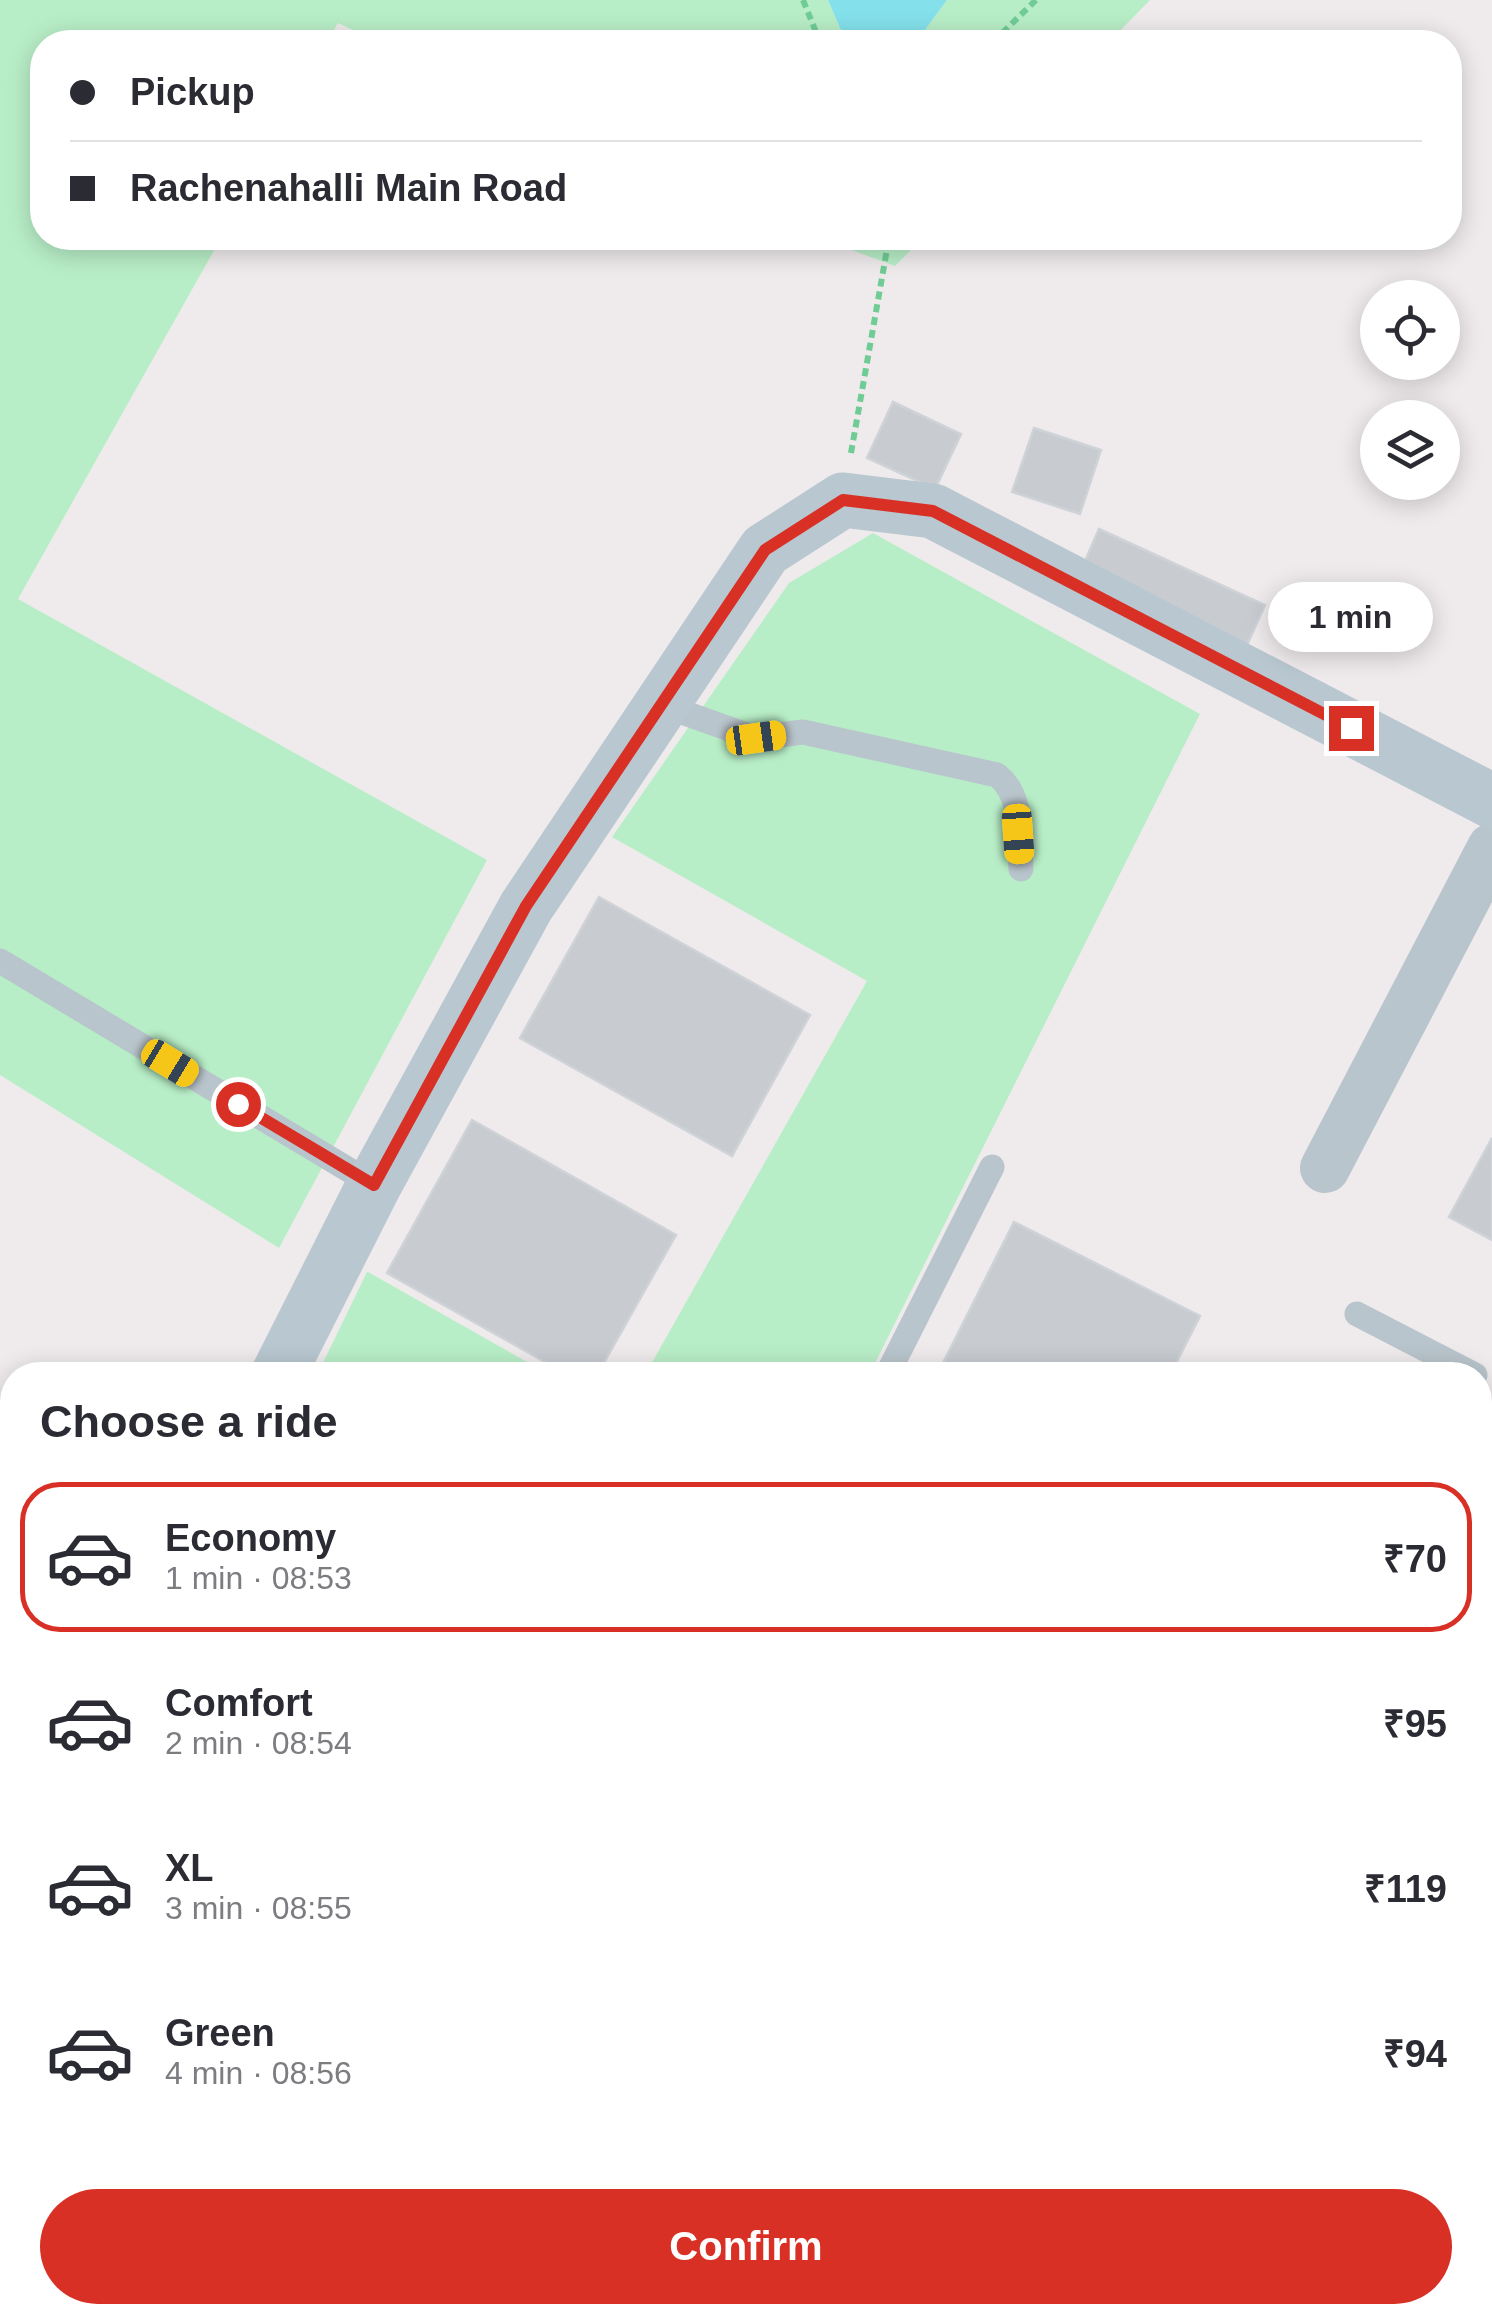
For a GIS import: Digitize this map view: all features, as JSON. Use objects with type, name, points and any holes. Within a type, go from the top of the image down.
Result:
[{"type":"street","points":[[285,1362],[374,1185],[526,906],[765,550],[843,500],[933,511],[1492,800]]},
{"type":"street","points":[[1325,1168],[1492,848]]},
{"type":"lane","points":[[662,705],[756,738],[803,732],[997,775],[1009,784],[1016,800],[1021,868]]},
{"type":"lane","points":[[0,961],[374,1185]]},
{"type":"lane","points":[[894,1362],[992,1167]]},
{"type":"lane","points":[[1357,1314],[1450,1362]]},
{"type":"path","points":[[802,0],[815,30]]},
{"type":"path","points":[[1005,30],[1036,0]]},
{"type":"path","points":[[843,500],[887,250]]},
{"type":"green space","points":[[0,0],[828,0],[841,30],[353,30],[338,23],[334,30],[30,30],[30,250],[214,250],[18,599],[487,860],[279,1248],[0,1075]]},
{"type":"green space","points":[[947,0],[1150,0],[1121,30],[925,30]]},
{"type":"green space","points":[[852,250],[911,250],[895,266]]},
{"type":"green space","points":[[873,533],[1200,714],[876,1362],[652,1362],[867,981],[612,837],[789,583]]},
{"type":"green space","points":[[368,1272],[527,1362],[323,1362]]},
{"type":"water","points":[[828,0],[947,0],[925,30],[841,30]]},
{"type":"building","points":[[893,402],[961,434],[935,489],[867,458]]},
{"type":"building","points":[[1034,428],[1101,450],[1080,514],[1012,492]]},
{"type":"building","points":[[1099,529],[1265,605],[1247,645],[1081,570]]},
{"type":"building","points":[[599,897],[810,1015],[732,1156],[520,1038]]},
{"type":"building","points":[[472,1120],[676,1235],[604,1362],[545,1362],[387,1273]]},
{"type":"building","points":[[1492,1138],[1492,1240],[1449,1217]]},
{"type":"building","points":[[1014,1222],[1200,1316],[1177,1362],[944,1362]]},
{"type":"route","points":[[238,1104],[374,1185],[526,906],[765,550],[843,500],[933,511],[1351,728]]}]
